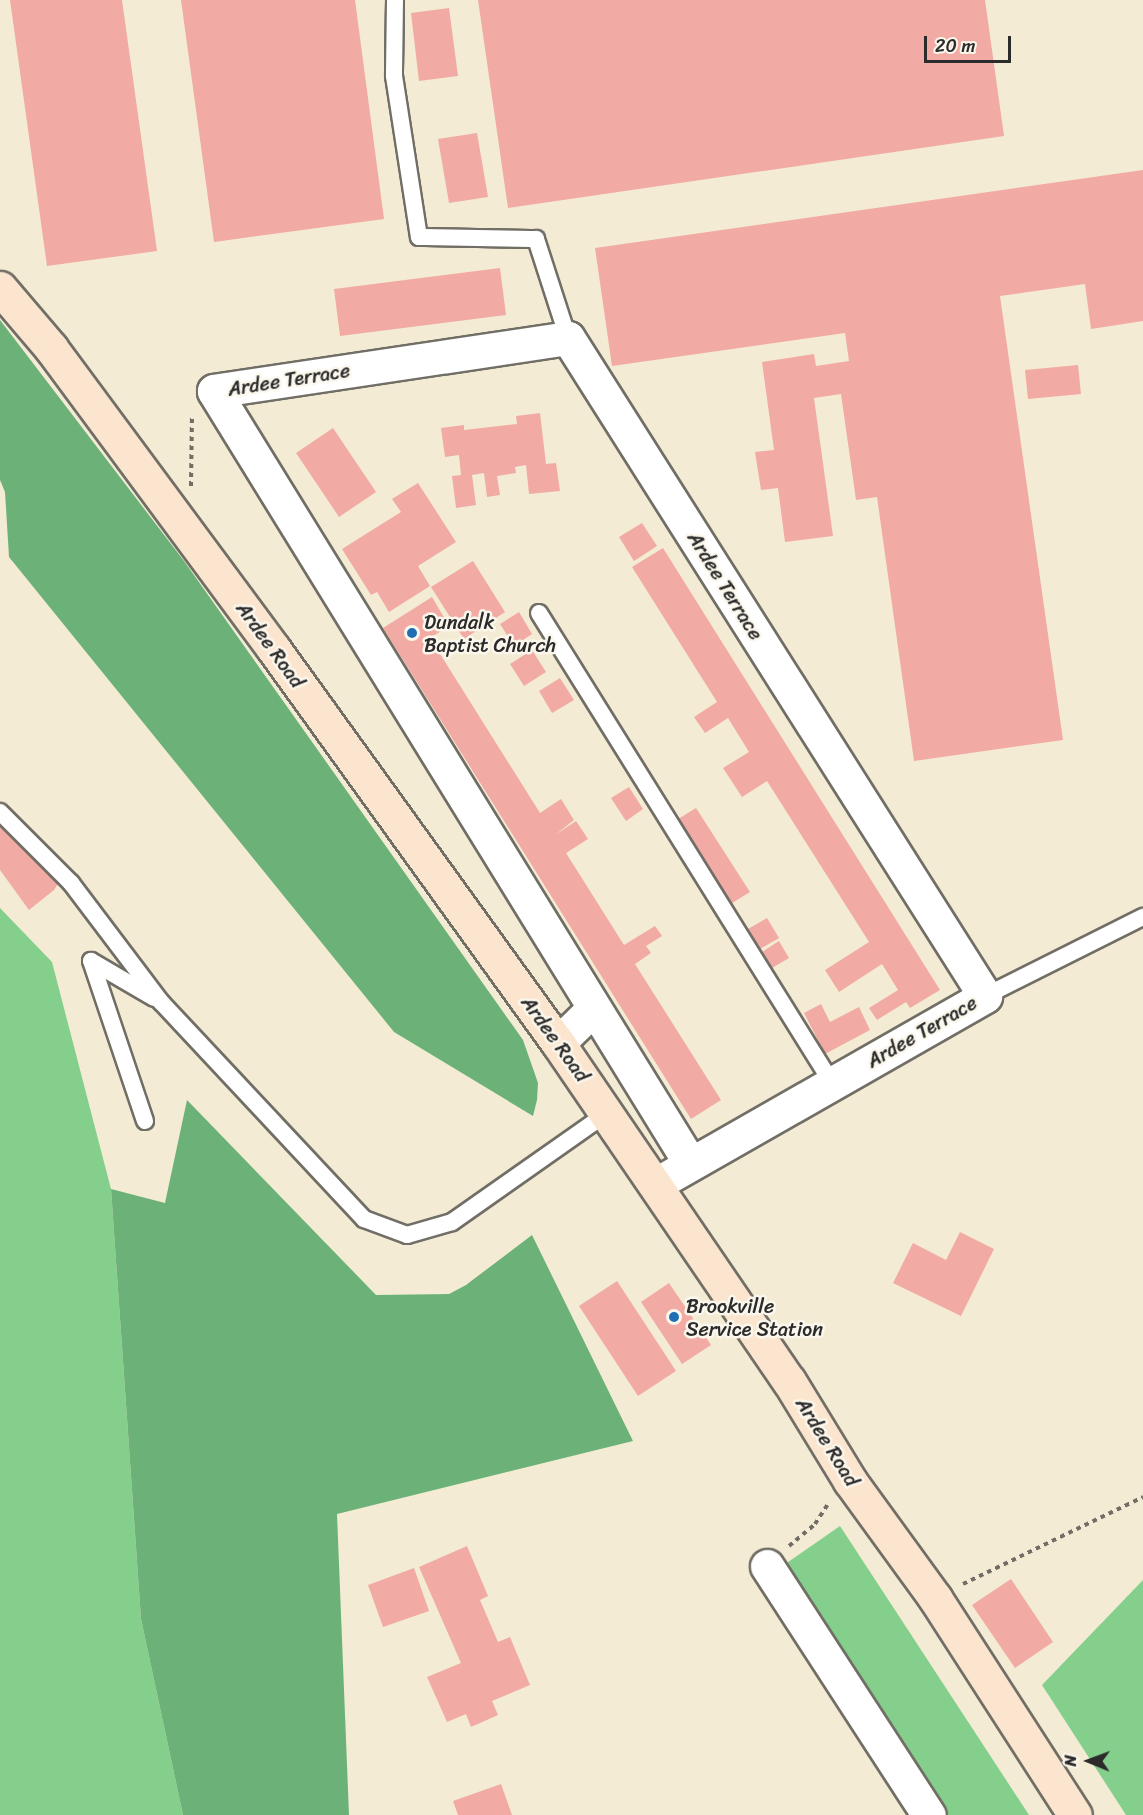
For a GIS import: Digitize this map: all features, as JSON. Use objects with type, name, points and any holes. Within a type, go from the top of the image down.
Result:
[{"type":"main road","name":"Ardee Road","points":[[0,288],[51,348],[379,793],[558,1043],[789,1381],[848,1476],[935,1598],[1075,1815]]},
{"type":"street","name":"Ardee Terrace","points":[[568,338],[985,996],[690,1163],[214,391],[568,338]]},
{"type":"street","points":[[558,1043],[594,1008]]},
{"type":"street","points":[[656,1184],[690,1163]]},
{"type":"street","points":[[767,1566],[929,1815]]},
{"type":"lane","points":[[395,0],[394,76],[419,237],[536,239],[568,338]]},
{"type":"lane","points":[[539,613],[832,1083]]},
{"type":"lane","points":[[0,812],[71,883],[161,1002],[364,1219],[407,1235],[452,1222],[607,1113]]},
{"type":"lane","points":[[985,996],[1143,917]]},
{"type":"lane","points":[[145,1121],[91,962],[161,1002]]},
{"type":"path","points":[[171,512],[192,485],[192,417],[214,391]]},
{"type":"path","points":[[767,1566],[815,1524],[848,1476]]},
{"type":"path","points":[[935,1598],[1143,1497]]},
{"type":"green space","points":[[0,320],[184,561],[523,1040],[538,1083],[533,1116],[394,1032],[9,557],[5,492],[0,480]]},
{"type":"green space","points":[[0,908],[52,962],[111,1189],[141,1619],[183,1815],[0,1815]]},
{"type":"green space","points":[[187,1100],[376,1295],[449,1294],[466,1285],[532,1235],[633,1441],[337,1514],[349,1815],[183,1815],[141,1619],[111,1189],[165,1203]]},
{"type":"green space","points":[[840,1526],[1029,1815],[943,1815],[781,1567]]},
{"type":"green space","points":[[1143,1580],[1143,1815],[1126,1815],[1042,1685]]},
{"type":"building","points":[[10,0],[122,0],[157,251],[47,266]]},
{"type":"building","points":[[181,0],[355,0],[384,219],[214,242]]},
{"type":"building","points":[[478,0],[985,0],[1004,136],[508,208]]},
{"type":"building","points":[[449,8],[458,76],[419,81],[411,13]]},
{"type":"building","points":[[477,133],[488,197],[449,203],[438,139]]},
{"type":"building","points":[[1143,170],[1143,321],[1091,329],[1085,284],[1000,296],[1063,740],[914,761],[877,497],[856,500],[841,394],[814,398],[833,536],[785,542],[778,488],[761,490],[755,452],[774,450],[762,362],[814,354],[816,366],[849,361],[845,333],[612,366],[595,248]]},
{"type":"building","points":[[500,268],[506,315],[340,336],[334,289]]},
{"type":"building","points":[[1078,365],[1081,394],[1028,399],[1025,370]]},
{"type":"building","points":[[540,413],[546,464],[556,463],[560,491],[529,494],[526,465],[515,467],[516,473],[497,476],[500,495],[487,497],[484,473],[472,475],[476,505],[456,508],[452,476],[461,475],[459,455],[445,457],[441,428],[464,425],[464,430],[517,424],[516,416]]},
{"type":"building","points":[[333,428],[376,492],[339,517],[296,453]]},
{"type":"building","points":[[418,483],[456,542],[418,566],[430,586],[389,612],[377,592],[371,595],[342,549],[401,512],[392,499]]},
{"type":"building","points":[[642,523],[657,546],[634,561],[619,537]]},
{"type":"building","points":[[663,548],[940,990],[910,1008],[906,1002],[877,1020],[869,1008],[898,990],[882,964],[839,992],[825,970],[869,942],[767,781],[742,797],[723,768],[749,752],[728,718],[705,733],[694,717],[717,702],[632,567]]},
{"type":"building","points":[[473,561],[505,612],[464,639],[431,587]]},
{"type":"building","points":[[432,597],[449,626],[430,638],[540,813],[561,799],[574,820],[555,835],[576,821],[588,839],[566,853],[624,945],[655,926],[662,936],[646,946],[651,953],[635,964],[721,1100],[691,1119],[383,628]]},
{"type":"building","points":[[519,612],[532,634],[514,646],[500,624]]},
{"type":"building","points":[[532,650],[546,672],[524,686],[510,664]]},
{"type":"building","points":[[560,678],[574,700],[552,713],[539,691]]},
{"type":"building","points":[[629,787],[643,809],[626,821],[611,798]]},
{"type":"building","points":[[696,808],[750,892],[729,905],[675,821]]},
{"type":"building","points":[[4,826],[63,876],[54,890],[29,910],[0,870],[0,828]]},
{"type":"building","points":[[767,918],[779,938],[760,949],[748,929]]},
{"type":"building","points":[[779,941],[789,958],[772,968],[762,952]]},
{"type":"building","points":[[821,1004],[830,1022],[859,1007],[870,1030],[825,1054],[804,1013]]},
{"type":"building","points":[[960,1232],[994,1249],[961,1316],[893,1283],[913,1243],[946,1260]]},
{"type":"building","points":[[617,1281],[676,1371],[638,1396],[579,1306]]},
{"type":"building","points":[[669,1283],[711,1345],[682,1364],[641,1302]]},
{"type":"building","points":[[467,1546],[488,1596],[480,1600],[498,1642],[510,1637],[530,1685],[492,1701],[498,1715],[471,1727],[466,1714],[447,1722],[427,1677],[461,1663],[419,1567]]},
{"type":"building","points":[[414,1568],[429,1611],[383,1627],[368,1585]]},
{"type":"building","points":[[1011,1579],[1053,1642],[1015,1668],[972,1605]]},
{"type":"building","points":[[501,1784],[512,1815],[458,1815],[453,1801]]},
{"type":"place","name":"Dundalk Baptist Church","points":[[412,633]]},
{"type":"place","name":"Brookville Service Station","points":[[674,1317]]}]
